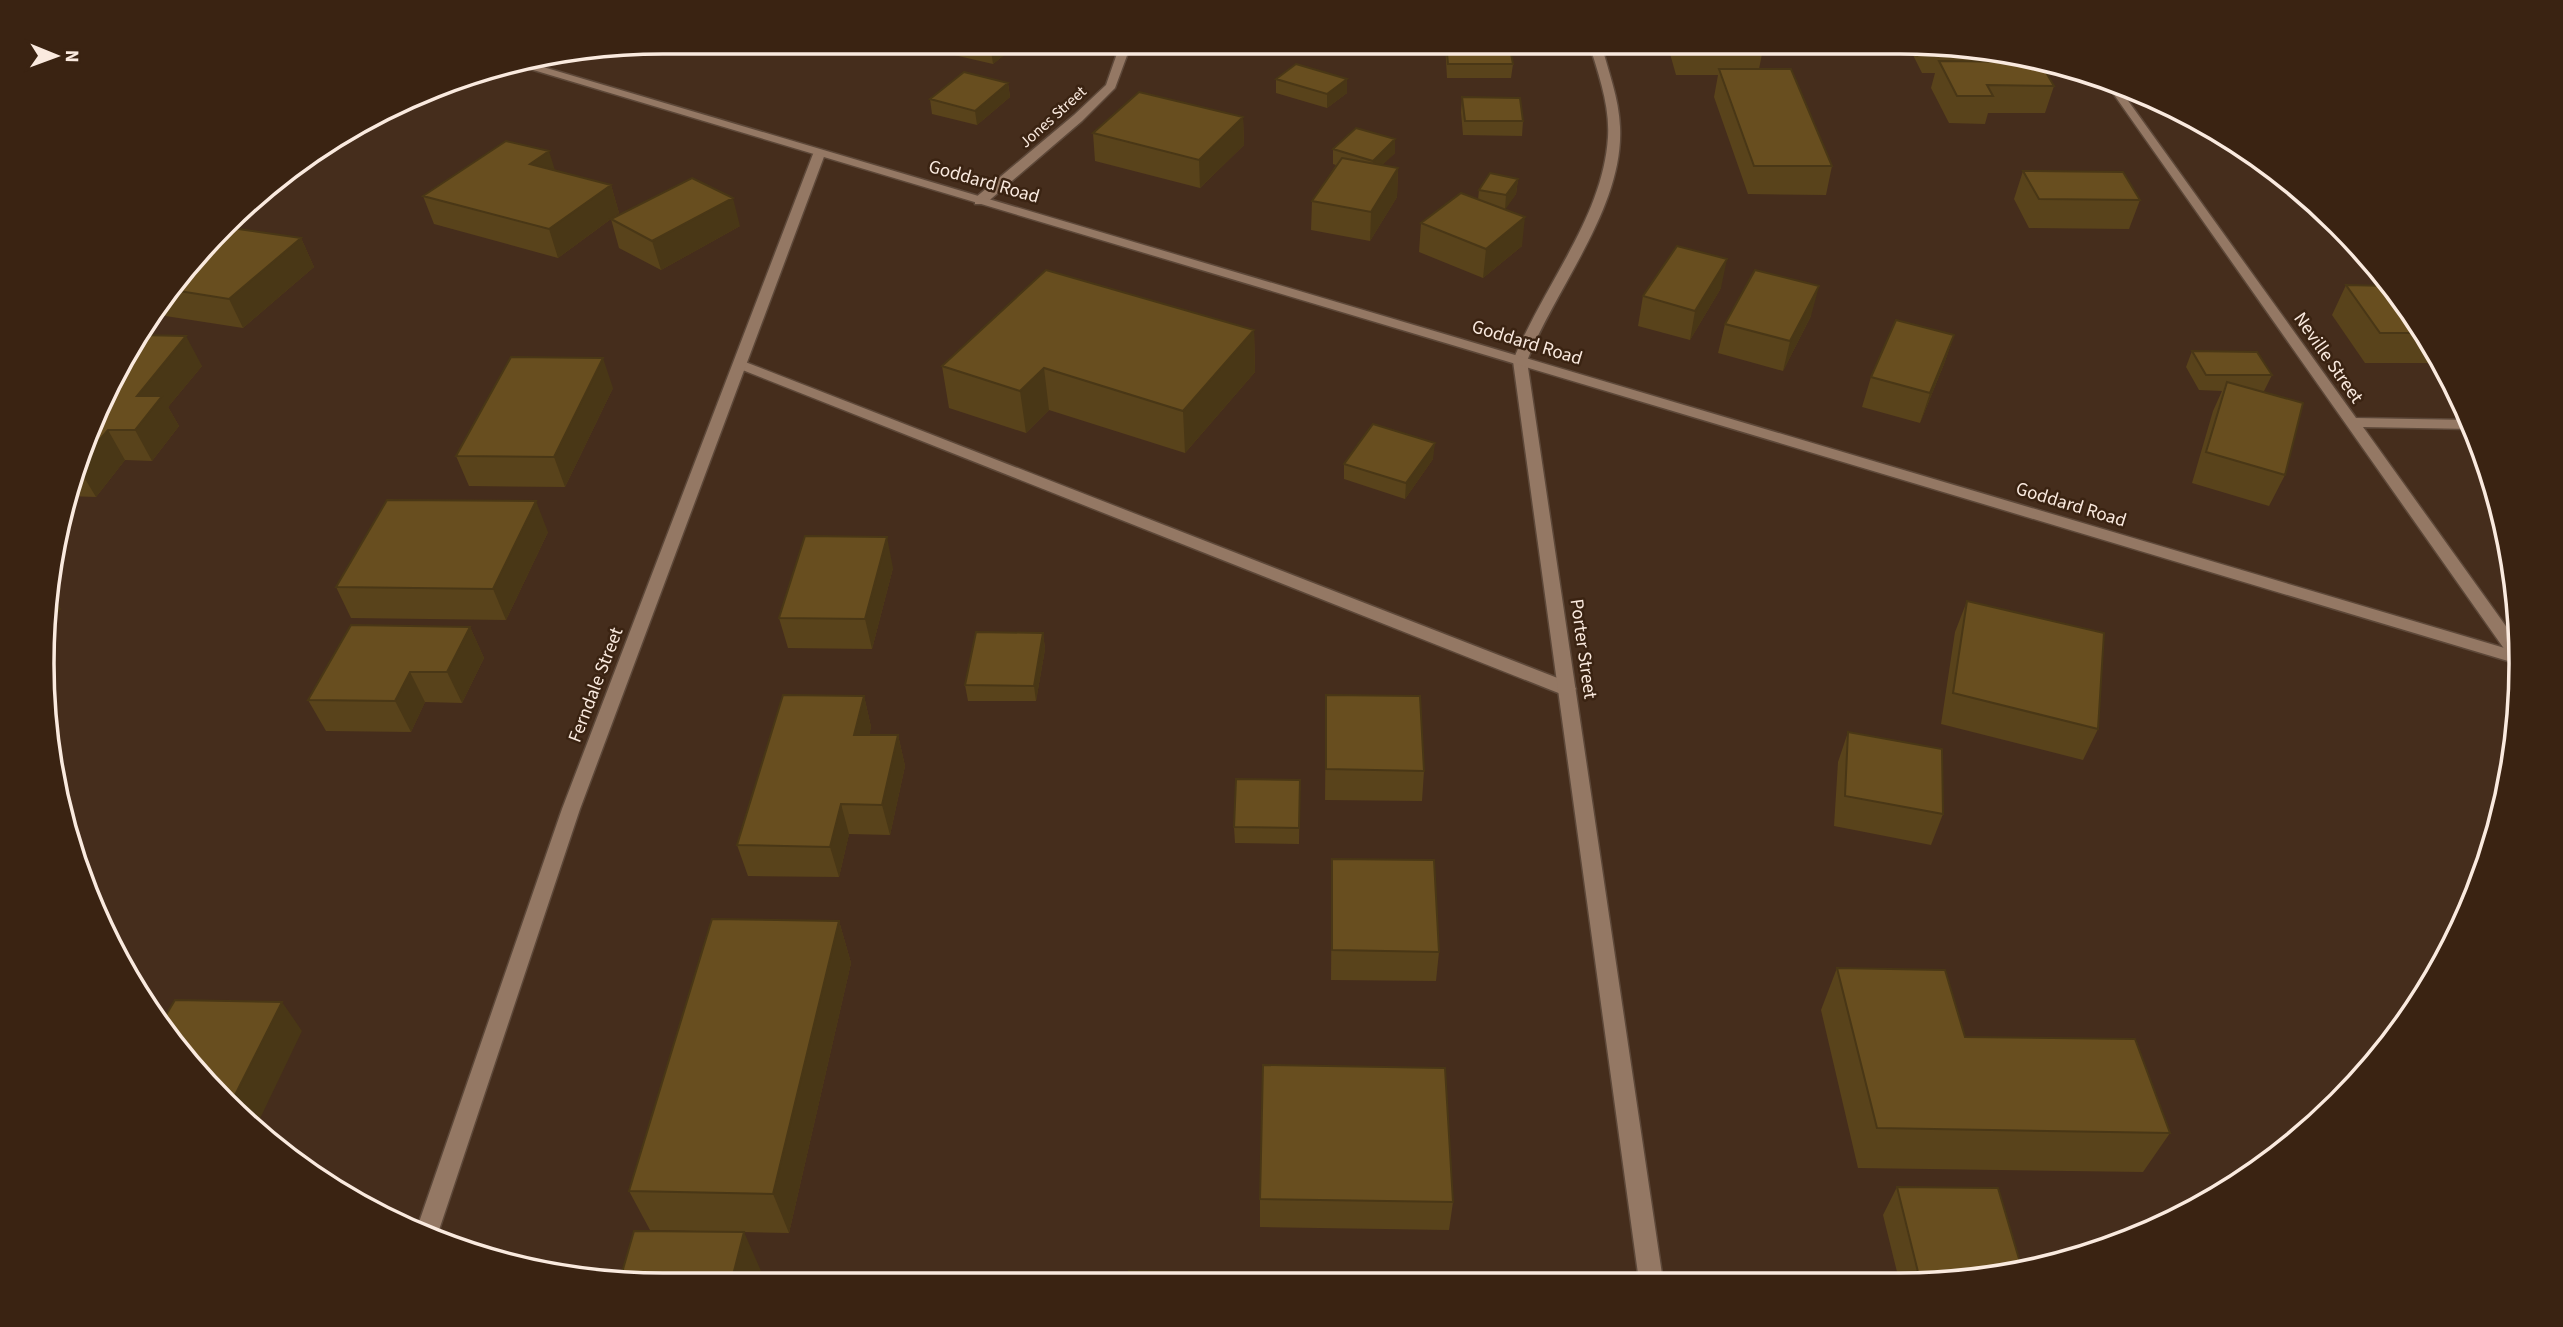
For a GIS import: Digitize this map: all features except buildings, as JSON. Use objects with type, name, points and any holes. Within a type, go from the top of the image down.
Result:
[{"type":"street","name":"Jones Street","points":[[980,201],[1111,86],[1123,54]]},
{"type":"street","name":"Porter Street","points":[[1598,54],[1608,91],[1614,134],[1612,159],[1604,191],[1528,334],[1520,361],[1650,1273]]},
{"type":"street","name":"Goddard Road","points":[[536,68],[2509,654]]},
{"type":"street","name":"Neville Street","points":[[2118,96],[2508,643]]},
{"type":"street","name":"Ferndale Street","points":[[429,1226],[571,809],[819,154]]},
{"type":"street","points":[[740,364],[1567,688]]},
{"type":"street","points":[[2350,422],[2460,425]]}]
